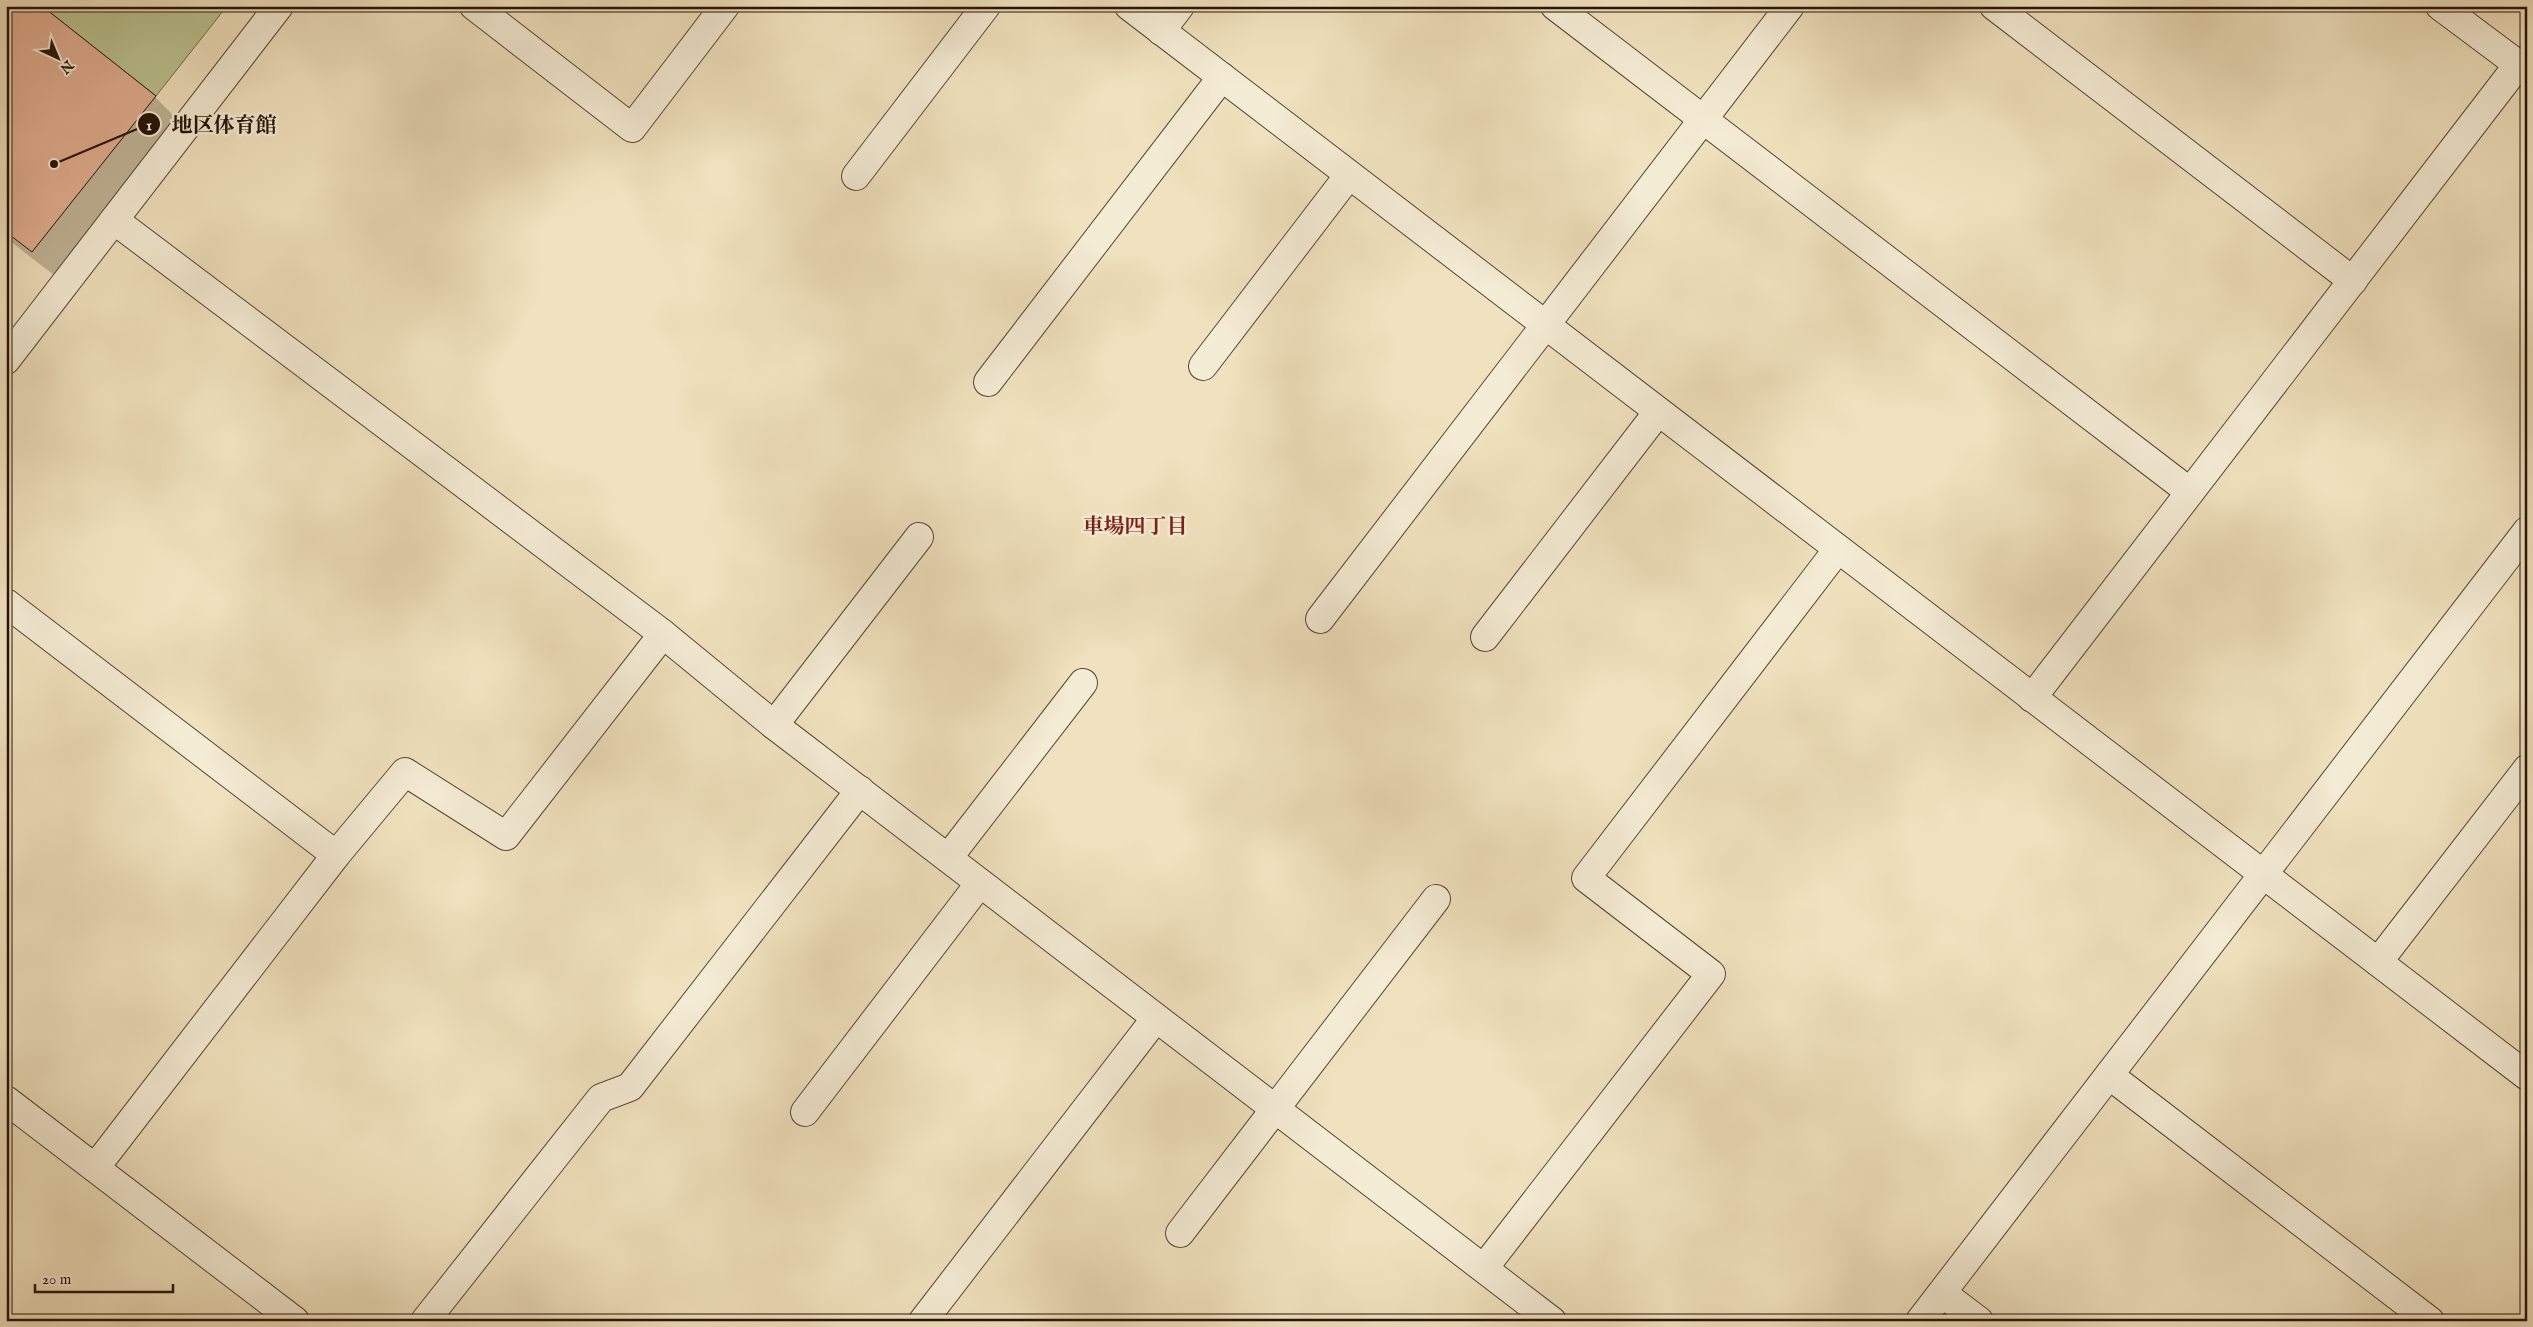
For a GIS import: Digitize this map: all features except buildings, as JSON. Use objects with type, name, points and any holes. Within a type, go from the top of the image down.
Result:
[{"type":"street","points":[[6,360],[279,6]]},
{"type":"street","points":[[474,6],[632,128],[725,6]]},
{"type":"street","points":[[856,176],[986,6]]},
{"type":"street","points":[[1129,6],[2527,1076]]},
{"type":"street","points":[[1161,31],[1180,6]]},
{"type":"street","points":[[1555,6],[2190,492]]},
{"type":"street","points":[[1320,619],[1790,6]]},
{"type":"street","points":[[1994,6],[2353,281]]},
{"type":"street","points":[[2032,698],[2353,281],[2522,68],[2440,6]]},
{"type":"street","points":[[988,382],[1222,77]]},
{"type":"street","points":[[1203,366],[1349,175]]},
{"type":"street","points":[[114,220],[663,634],[774,726],[1550,1320]]},
{"type":"street","points":[[1486,637],[1658,412]]},
{"type":"street","points":[[1920,1321],[2527,531]]},
{"type":"street","points":[[774,726],[919,537]]},
{"type":"street","points":[[1484,1268],[1710,974],[1586,878],[1838,549]]},
{"type":"street","points":[[6,603],[336,855]]},
{"type":"street","points":[[95,1168],[336,855],[405,772],[506,836],[663,634]]},
{"type":"street","points":[[948,858],[1083,684]]},
{"type":"street","points":[[2378,962],[2527,768]]},
{"type":"street","points":[[425,1321],[601,1098],[630,1087],[860,790]]},
{"type":"street","points":[[805,1112],[980,883]]},
{"type":"street","points":[[1180,1233],[1436,899]]},
{"type":"street","points":[[924,1321],[1156,1018]]},
{"type":"street","points":[[2109,1075],[2430,1321]]},
{"type":"street","points":[[6,1100],[295,1321]]},
{"type":"street","points":[[1942,1293],[1979,1321]]},
{"type":"green space","points":[[42,6],[227,6],[156,96]]},
{"type":"place","name":"地区体育館","points":[[54,164]]},
{"type":"district","name":"車場四丁目","points":[[1135,527]]}]
